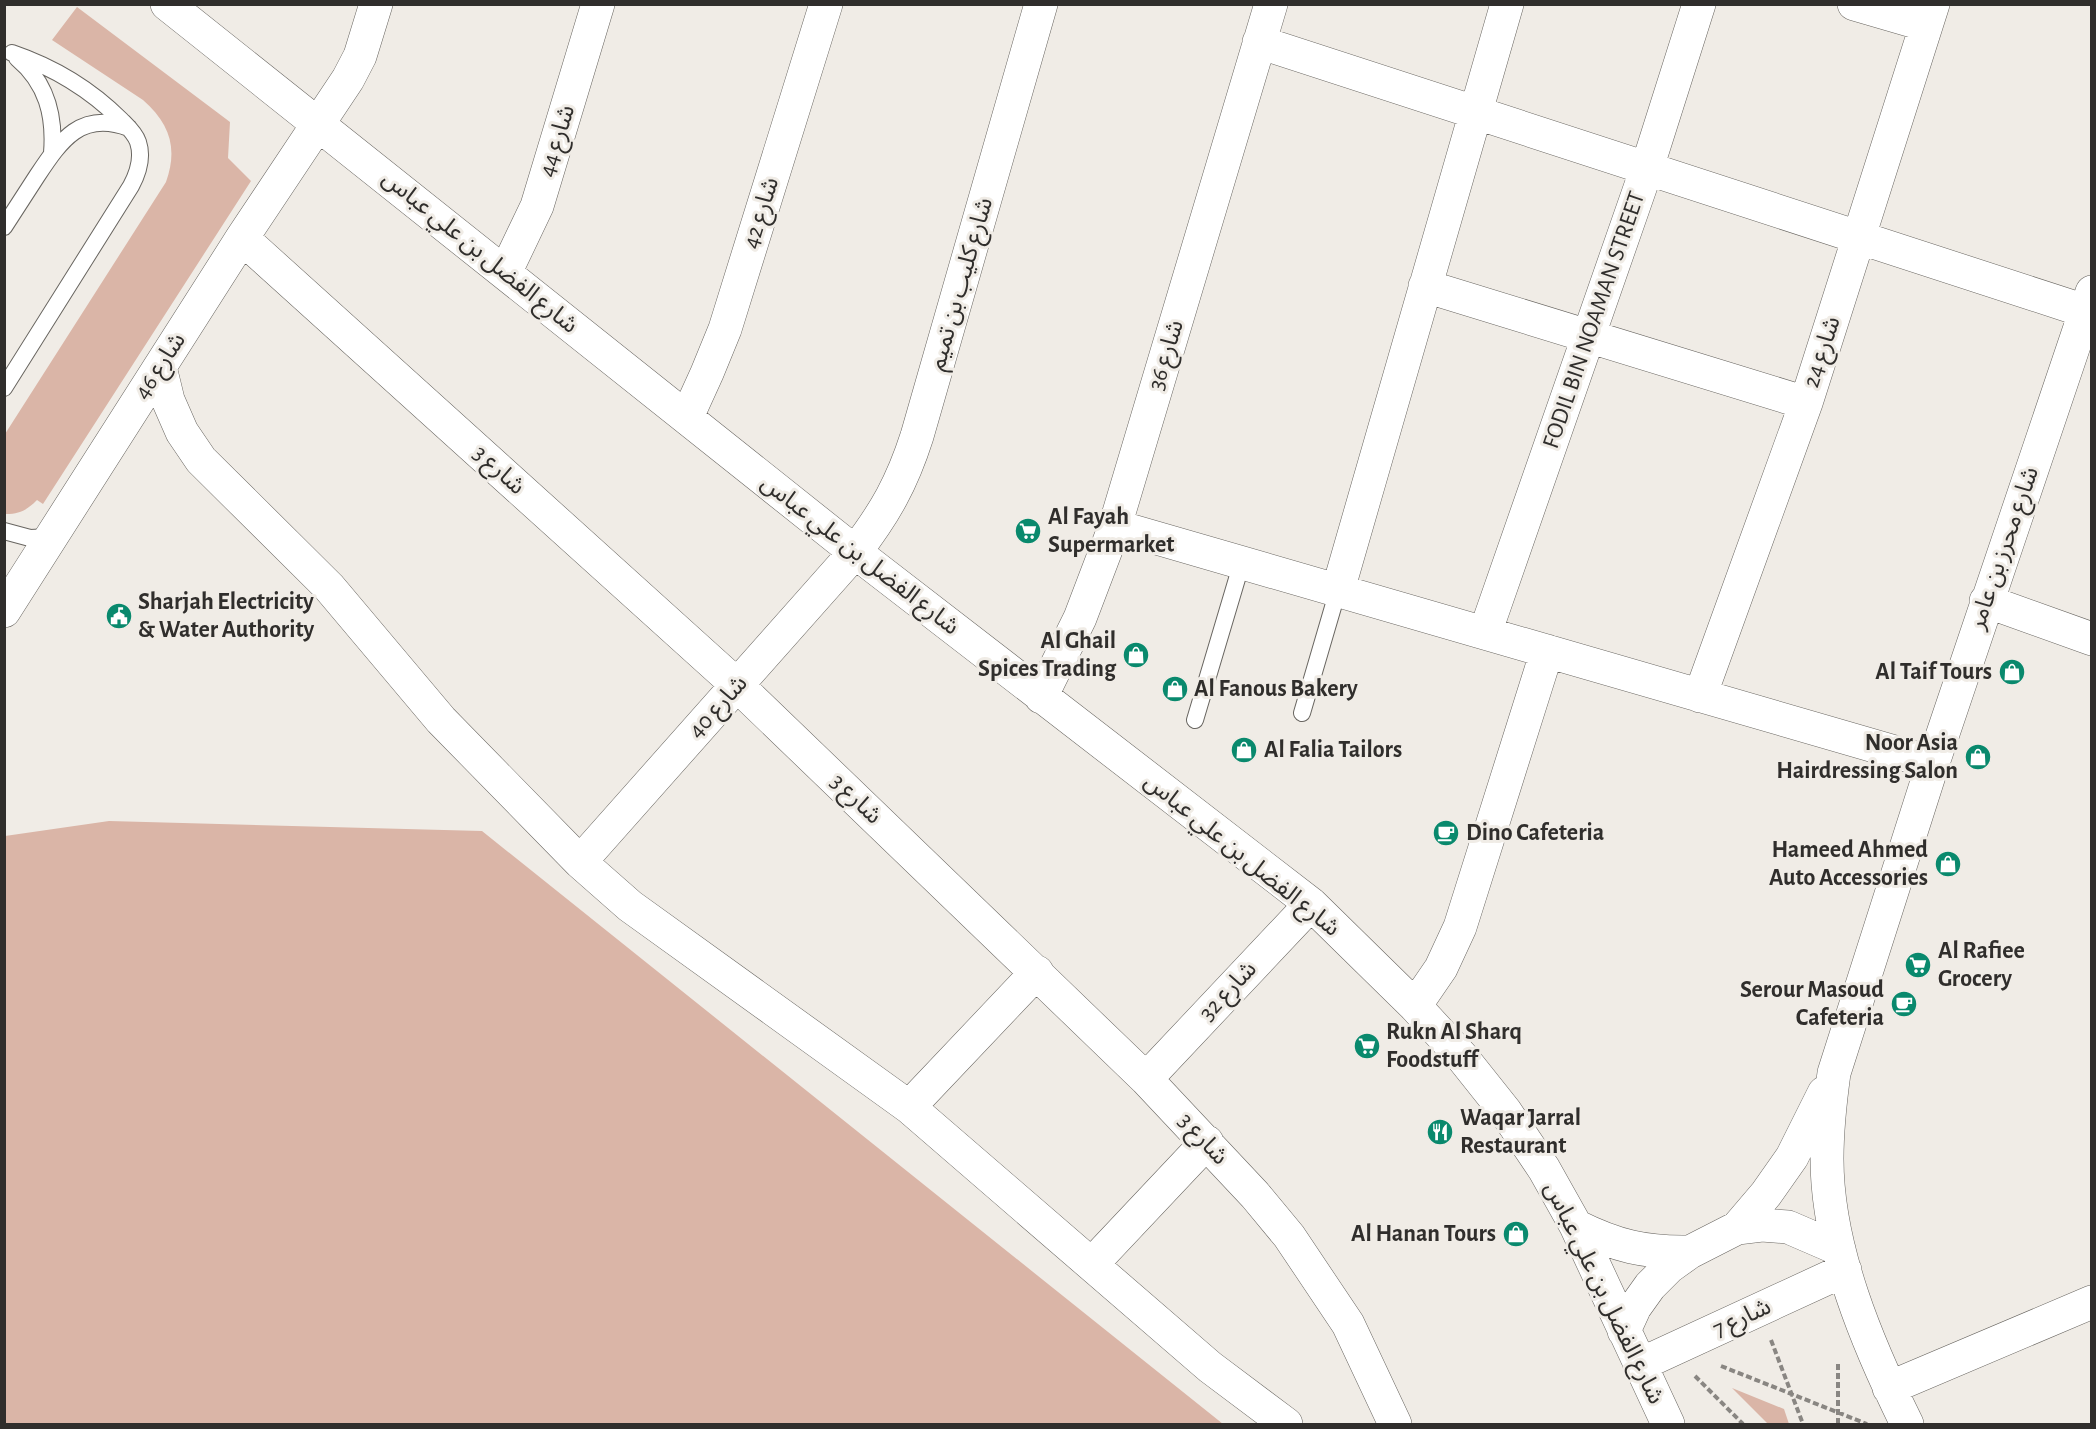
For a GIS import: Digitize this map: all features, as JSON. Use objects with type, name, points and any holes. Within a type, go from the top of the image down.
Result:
[{"type":"street","name":"شارع الفضل بن علي عباس","points":[[167,4],[855,552],[1311,904],[1415,1006],[1462,1057],[1505,1111],[1544,1169],[1576,1226],[1668,1425]]},
{"type":"street","name":"شارع 46","points":[[7,597],[51,537],[242,238],[348,79],[360,56],[376,4]]},
{"type":"street","name":"شارع 44","points":[[505,273],[527,229],[539,198],[598,4]]},
{"type":"street","name":"شارع 42","points":[[687,417],[724,329],[826,4]]},
{"type":"street","name":"شارع كليب بن تميم","points":[[855,552],[887,507],[907,468],[1041,4]]},
{"type":"street","name":"شارع 36","points":[[1041,697],[1080,618],[1115,526],[1270,4]]},
{"type":"street","points":[[1338,590],[1507,4]]},
{"type":"street","name":"FODIL BIN NOAMAN STREET","points":[[1485,633],[1647,168],[1699,4]]},
{"type":"street","points":[[1854,4],[1929,15]]},
{"type":"street","name":"شارع 24","points":[[1700,696],[1806,403],[1929,15]]},
{"type":"street","points":[[1259,42],[1860,237],[2088,302]]},
{"type":"street","name":"شارع 3","points":[[242,238],[737,685],[1146,1079],[1262,1203],[1320,1279],[1348,1324],[1395,1425]]},
{"type":"street","points":[[1425,286],[1806,403]]},
{"type":"street","name":"شارع محرز بن عامر","points":[[1907,1425],[1872,1348],[1842,1259],[1831,1205],[1827,1161],[1828,1116],[1834,1073],[1986,601],[2088,302]]},
{"type":"street","points":[[160,367],[172,411],[182,432],[201,460],[329,587],[441,720],[580,862],[630,906],[909,1107],[1210,1367],[1286,1425]]},
{"type":"street","points":[[1115,526],[1933,763]]},
{"type":"street","name":"شارع 40","points":[[580,862],[855,552]]},
{"type":"street","points":[[1986,601],[2091,639]]},
{"type":"street","points":[[1415,1006],[1441,968],[1460,927],[1547,651]]},
{"type":"street","name":"شارع 32","points":[[1146,1079],[1311,904]]},
{"type":"street","points":[[909,1107],[1037,972]]},
{"type":"street","points":[[1737,1228],[1766,1194],[1792,1157],[1834,1073]]},
{"type":"street","points":[[1092,1264],[1207,1142]]},
{"type":"street","points":[[1624,1331],[1635,1307],[1650,1286],[1669,1267],[1690,1252],[1737,1228],[1762,1225],[1788,1227],[1842,1259]]},
{"type":"street","points":[[1576,1226],[1602,1239],[1631,1249],[1690,1252]]},
{"type":"street","name":"شارع 7","points":[[1639,1365],[1842,1259]]},
{"type":"street","points":[[1889,1388],[2091,1302]]},
{"type":"lane","points":[[4,388],[131,186],[138,172],[140,157],[138,141],[130,129],[95,97],[76,83],[34,61],[8,51]]},
{"type":"lane","points":[[8,51],[38,80],[47,97],[53,125],[52,153]]},
{"type":"lane","points":[[4,227],[52,153],[67,137],[87,126],[102,123],[117,124],[130,129]]},
{"type":"lane","points":[[4,531],[30,538],[51,537]]},
{"type":"lane","points":[[1196,720],[1242,562]]},
{"type":"lane","points":[[1302,713],[1338,590]]},
{"type":"path","points":[[1770,1337],[1803,1425]]},
{"type":"path","points":[[1838,1360],[1838,1425]]},
{"type":"path","points":[[1715,1363],[1868,1424]]},
{"type":"path","points":[[1694,1374],[1743,1425]]},
{"type":"shaded area","points":[[77,7],[230,122],[228,158],[251,181],[43,504],[37,500],[23,511],[6,514],[4,513],[5,434],[166,182],[170,170],[169,137],[160,118],[152,109],[143,100],[52,40]]},
{"type":"shaded area","points":[[109,821],[482,831],[1223,1424],[5,1424],[5,836]]},
{"type":"shaded area","points":[[1732,1388],[1784,1409],[1789,1424],[1768,1424]]},
{"type":"place","name":"Al Fayah Supermarket","points":[[1028,531]]},
{"type":"place","name":"Sharjah Electricity & Water Authority","points":[[119,616]]},
{"type":"place","name":"Al Ghail Spices Trading","points":[[1136,655]]},
{"type":"place","name":"Al Taif Tours","points":[[2012,672]]},
{"type":"place","name":"Al Fanous Bakery","points":[[1175,689]]},
{"type":"place","name":"Al Falia Tailors","points":[[1244,750]]},
{"type":"place","name":"Noor Asia Hairdressing Salon","points":[[1978,757]]},
{"type":"place","name":"Dino Cafeteria","points":[[1446,833]]},
{"type":"place","name":"Hameed Ahmed Auto Accessories","points":[[1948,864]]},
{"type":"place","name":"Al Rafiee Grocery","points":[[1918,965]]},
{"type":"place","name":"Serour Masoud Cafeteria","points":[[1904,1004]]},
{"type":"place","name":"Rukn Al Sharq Foodstuff","points":[[1367,1046]]},
{"type":"place","name":"Waqar Jarral Restaurant","points":[[1440,1132]]},
{"type":"place","name":"Al Hanan Tours","points":[[1516,1234]]}]
